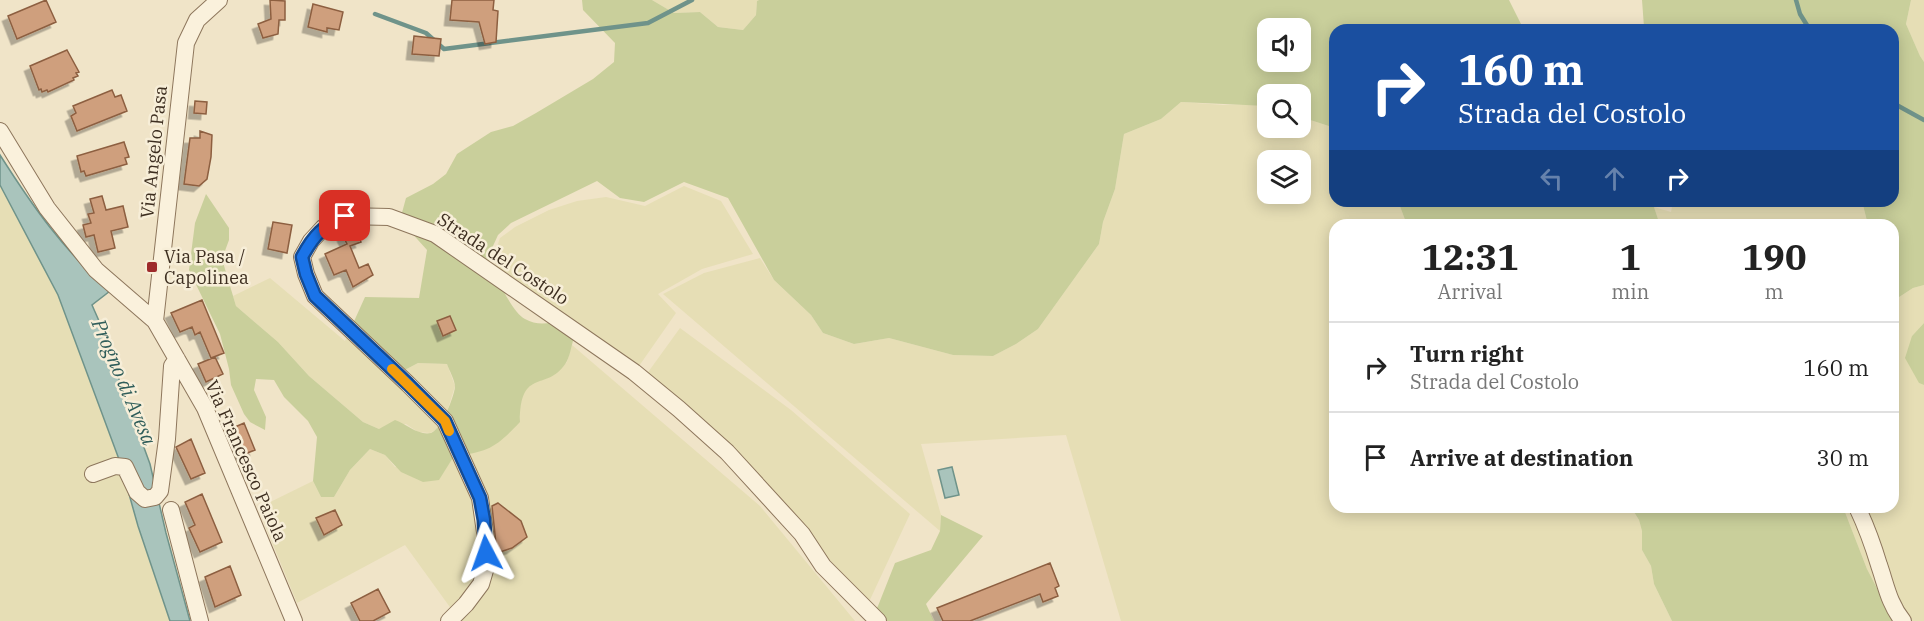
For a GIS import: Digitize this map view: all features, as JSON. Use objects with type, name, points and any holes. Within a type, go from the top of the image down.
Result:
[{"type":"street","name":"Via Angelo Pasa","points":[[155,321],[186,43],[197,20],[219,0]]},
{"type":"street","name":"Via Francesco Paiola","points":[[0,130],[47,208],[96,270],[155,321],[205,408],[294,621]]},
{"type":"street","name":"Strada del Costolo","points":[[449,621],[481,584],[486,567],[486,539],[480,498],[445,421],[315,296],[302,257],[311,241],[323,228],[345,216],[389,217],[435,234],[634,372],[727,452],[802,534],[823,567],[878,621]]},
{"type":"street","points":[[93,474],[115,466],[125,467],[136,492],[146,499],[155,497],[160,491],[167,439],[172,366],[177,359]]},
{"type":"street","points":[[171,510],[200,621]]},
{"type":"street","points":[[1860,513],[1870,534],[1889,598],[1904,621]]},
{"type":"shaded area","points":[[652,0],[759,0],[756,15],[743,30],[718,27],[700,12],[674,13]]},
{"type":"shaded area","points":[[1911,0],[1924,0],[1924,62],[1906,24]]},
{"type":"shaded area","points":[[1181,102],[1223,105],[1257,104],[1257,138],[1311,138],[1311,120],[1329,126],[1329,207],[1400,207],[1405,219],[1329,219],[1329,513],[1635,513],[1642,531],[1642,550],[1651,566],[1654,584],[1672,621],[1121,621],[1066,435],[921,444],[941,515],[940,531],[663,294],[704,273],[760,258],[774,280],[811,315],[823,333],[854,344],[889,338],[953,355],[993,356],[1038,329],[1099,244],[1103,222],[1115,189],[1124,134],[1161,119]]},
{"type":"shaded area","points":[[0,185],[58,295],[120,462],[170,621],[0,621]]},
{"type":"shaded area","points":[[684,186],[721,201],[753,254],[702,269],[658,294],[676,313],[639,366],[500,274],[493,258],[500,238],[515,227],[549,210],[577,201],[606,197],[645,206]]},
{"type":"shaded area","points":[[1654,207],[1671,212],[1672,207],[1864,207],[1866,219],[1658,219]]},
{"type":"shaded area","points":[[270,278],[345,341],[351,328],[401,372],[418,363],[447,364],[455,386],[447,412],[438,429],[430,433],[418,432],[406,424],[379,429],[363,422],[309,376],[278,342],[236,306],[233,296]]},
{"type":"shaded area","points":[[1924,285],[1924,323],[1912,336],[1919,383],[1924,385],[1924,621],[1894,621],[1867,569],[1845,513],[1899,513],[1899,297],[1913,288]]},
{"type":"shaded area","points":[[680,328],[791,410],[910,514],[868,604],[762,483],[646,375]]},
{"type":"shaded area","points":[[572,345],[760,506],[855,621],[460,621],[405,545],[297,603],[258,508],[313,481],[321,497],[334,497],[350,470],[370,449],[385,455],[395,467],[454,456],[520,422],[523,392],[531,384],[552,376],[567,362]]},
{"type":"green space","points":[[582,0],[652,0],[674,13],[700,12],[718,27],[743,30],[756,15],[759,0],[1509,0],[1521,24],[1329,24],[1329,126],[1311,120],[1311,84],[1257,84],[1257,106],[1181,102],[1161,119],[1124,134],[1115,189],[1103,222],[1099,244],[1038,329],[993,356],[953,355],[889,338],[854,344],[823,333],[811,315],[774,280],[728,198],[684,182],[644,202],[620,198],[597,181],[511,223],[498,235],[488,257],[503,291],[520,315],[539,323],[562,321],[575,334],[567,361],[560,371],[536,382],[525,393],[521,404],[520,422],[491,447],[476,453],[454,456],[439,480],[423,482],[401,472],[385,455],[370,449],[350,470],[334,497],[321,497],[313,481],[317,437],[308,421],[284,397],[274,380],[256,379],[254,390],[266,417],[265,430],[250,422],[231,385],[220,334],[189,270],[195,223],[206,194],[229,228],[229,240],[222,259],[236,306],[278,342],[309,376],[363,422],[379,429],[395,420],[417,431],[431,433],[443,420],[454,392],[454,381],[447,364],[418,363],[401,372],[351,328],[365,297],[419,298],[427,250],[400,220],[406,198],[433,184],[446,174],[457,154],[491,132],[513,126],[536,113],[593,79],[614,62],[615,43],[583,10]]},
{"type":"green space","points":[[1642,0],[1911,0],[1906,24],[1924,62],[1924,285],[1913,288],[1899,297],[1899,219],[1866,219],[1864,207],[1899,207],[1899,24],[1644,24]]},
{"type":"green space","points":[[1400,207],[1654,207],[1658,219],[1405,219]]},
{"type":"green space","points":[[1924,323],[1924,385],[1919,383],[1905,358],[1912,336]]},
{"type":"green space","points":[[1635,513],[1845,513],[1867,569],[1894,621],[1672,621],[1654,584],[1651,566],[1642,550],[1642,531]]},
{"type":"green space","points":[[941,515],[983,536],[926,604],[934,621],[869,621],[878,606],[895,563],[931,550],[940,531]]},
{"type":"water","points":[[0,155],[50,228],[93,276],[110,291],[92,305],[150,464],[190,621],[170,621],[138,526],[120,462],[58,295],[0,185]]},
{"type":"water","points":[[952,467],[959,495],[945,498],[938,470]]},
{"type":"building","points":[[46,0],[56,22],[17,39],[8,16]]},
{"type":"building","points":[[270,0],[285,1],[285,20],[279,20],[278,34],[263,38],[258,24],[271,19]]},
{"type":"building","points":[[452,0],[494,0],[493,10],[498,11],[496,42],[485,44],[479,22],[450,20]]},
{"type":"building","points":[[313,4],[343,12],[339,30],[327,28],[327,32],[308,27]]},
{"type":"building","points":[[414,36],[441,39],[439,56],[412,54]]},
{"type":"building","points":[[67,50],[79,72],[76,73],[78,76],[48,92],[47,90],[42,92],[41,89],[39,90],[30,66]]},
{"type":"building","points":[[112,90],[115,97],[121,95],[127,111],[77,131],[71,116],[76,113],[73,106]]},
{"type":"building","points":[[195,101],[207,102],[206,114],[194,113]]},
{"type":"building","points":[[200,131],[212,135],[207,179],[199,186],[184,184],[190,138],[200,138]]},
{"type":"building","points":[[124,142],[129,157],[125,158],[127,164],[86,176],[84,171],[81,172],[77,156]]},
{"type":"building","points":[[102,196],[106,210],[123,206],[128,227],[111,231],[115,248],[98,252],[94,235],[86,237],[83,225],[91,223],[88,214],[94,213],[90,199]]},
{"type":"building","points":[[273,222],[292,225],[287,253],[268,249]]},
{"type":"building","points":[[356,230],[361,242],[350,246],[359,268],[368,264],[373,275],[353,287],[346,270],[334,275],[325,254],[347,244],[343,236]]},
{"type":"building","points":[[202,300],[224,353],[211,358],[200,332],[195,335],[192,327],[180,332],[171,313]]},
{"type":"building","points":[[450,316],[456,330],[443,336],[437,321]]},
{"type":"building","points":[[215,357],[223,374],[206,382],[198,364]]},
{"type":"building","points":[[244,423],[255,450],[237,457],[226,431]]},
{"type":"building","points":[[191,439],[205,473],[191,479],[176,447]]},
{"type":"building","points":[[202,494],[222,542],[200,552],[189,528],[195,525],[185,502]]},
{"type":"building","points":[[498,503],[521,521],[527,537],[512,548],[497,553],[492,506]]},
{"type":"building","points":[[335,510],[342,525],[324,535],[316,518]]},
{"type":"building","points":[[1050,563],[1059,586],[1055,588],[1058,596],[1043,602],[1040,594],[970,621],[943,621],[937,608]]},
{"type":"building","points":[[230,566],[241,595],[215,607],[205,577]]},
{"type":"building","points":[[378,589],[390,612],[373,621],[360,621],[351,603]]},
{"type":"waterway","points":[[375,14],[426,33],[444,49],[648,23],[692,0]]},
{"type":"waterway","points":[[1796,0],[1800,14],[1806,24]]},
{"type":"waterway","points":[[1899,106],[1924,120]]},
{"type":"slow traffic","points":[[392,369],[445,421],[449,431]]},
{"type":"place","name":"Via Pasa / Capolinea","points":[[152,267]]},
{"type":"route","points":[[345,216],[323,228],[311,241],[302,257],[315,296],[445,421],[480,498],[486,553]]},
{"type":"water label","name":"Progno di Avesa","points":[[124,382]]}]
